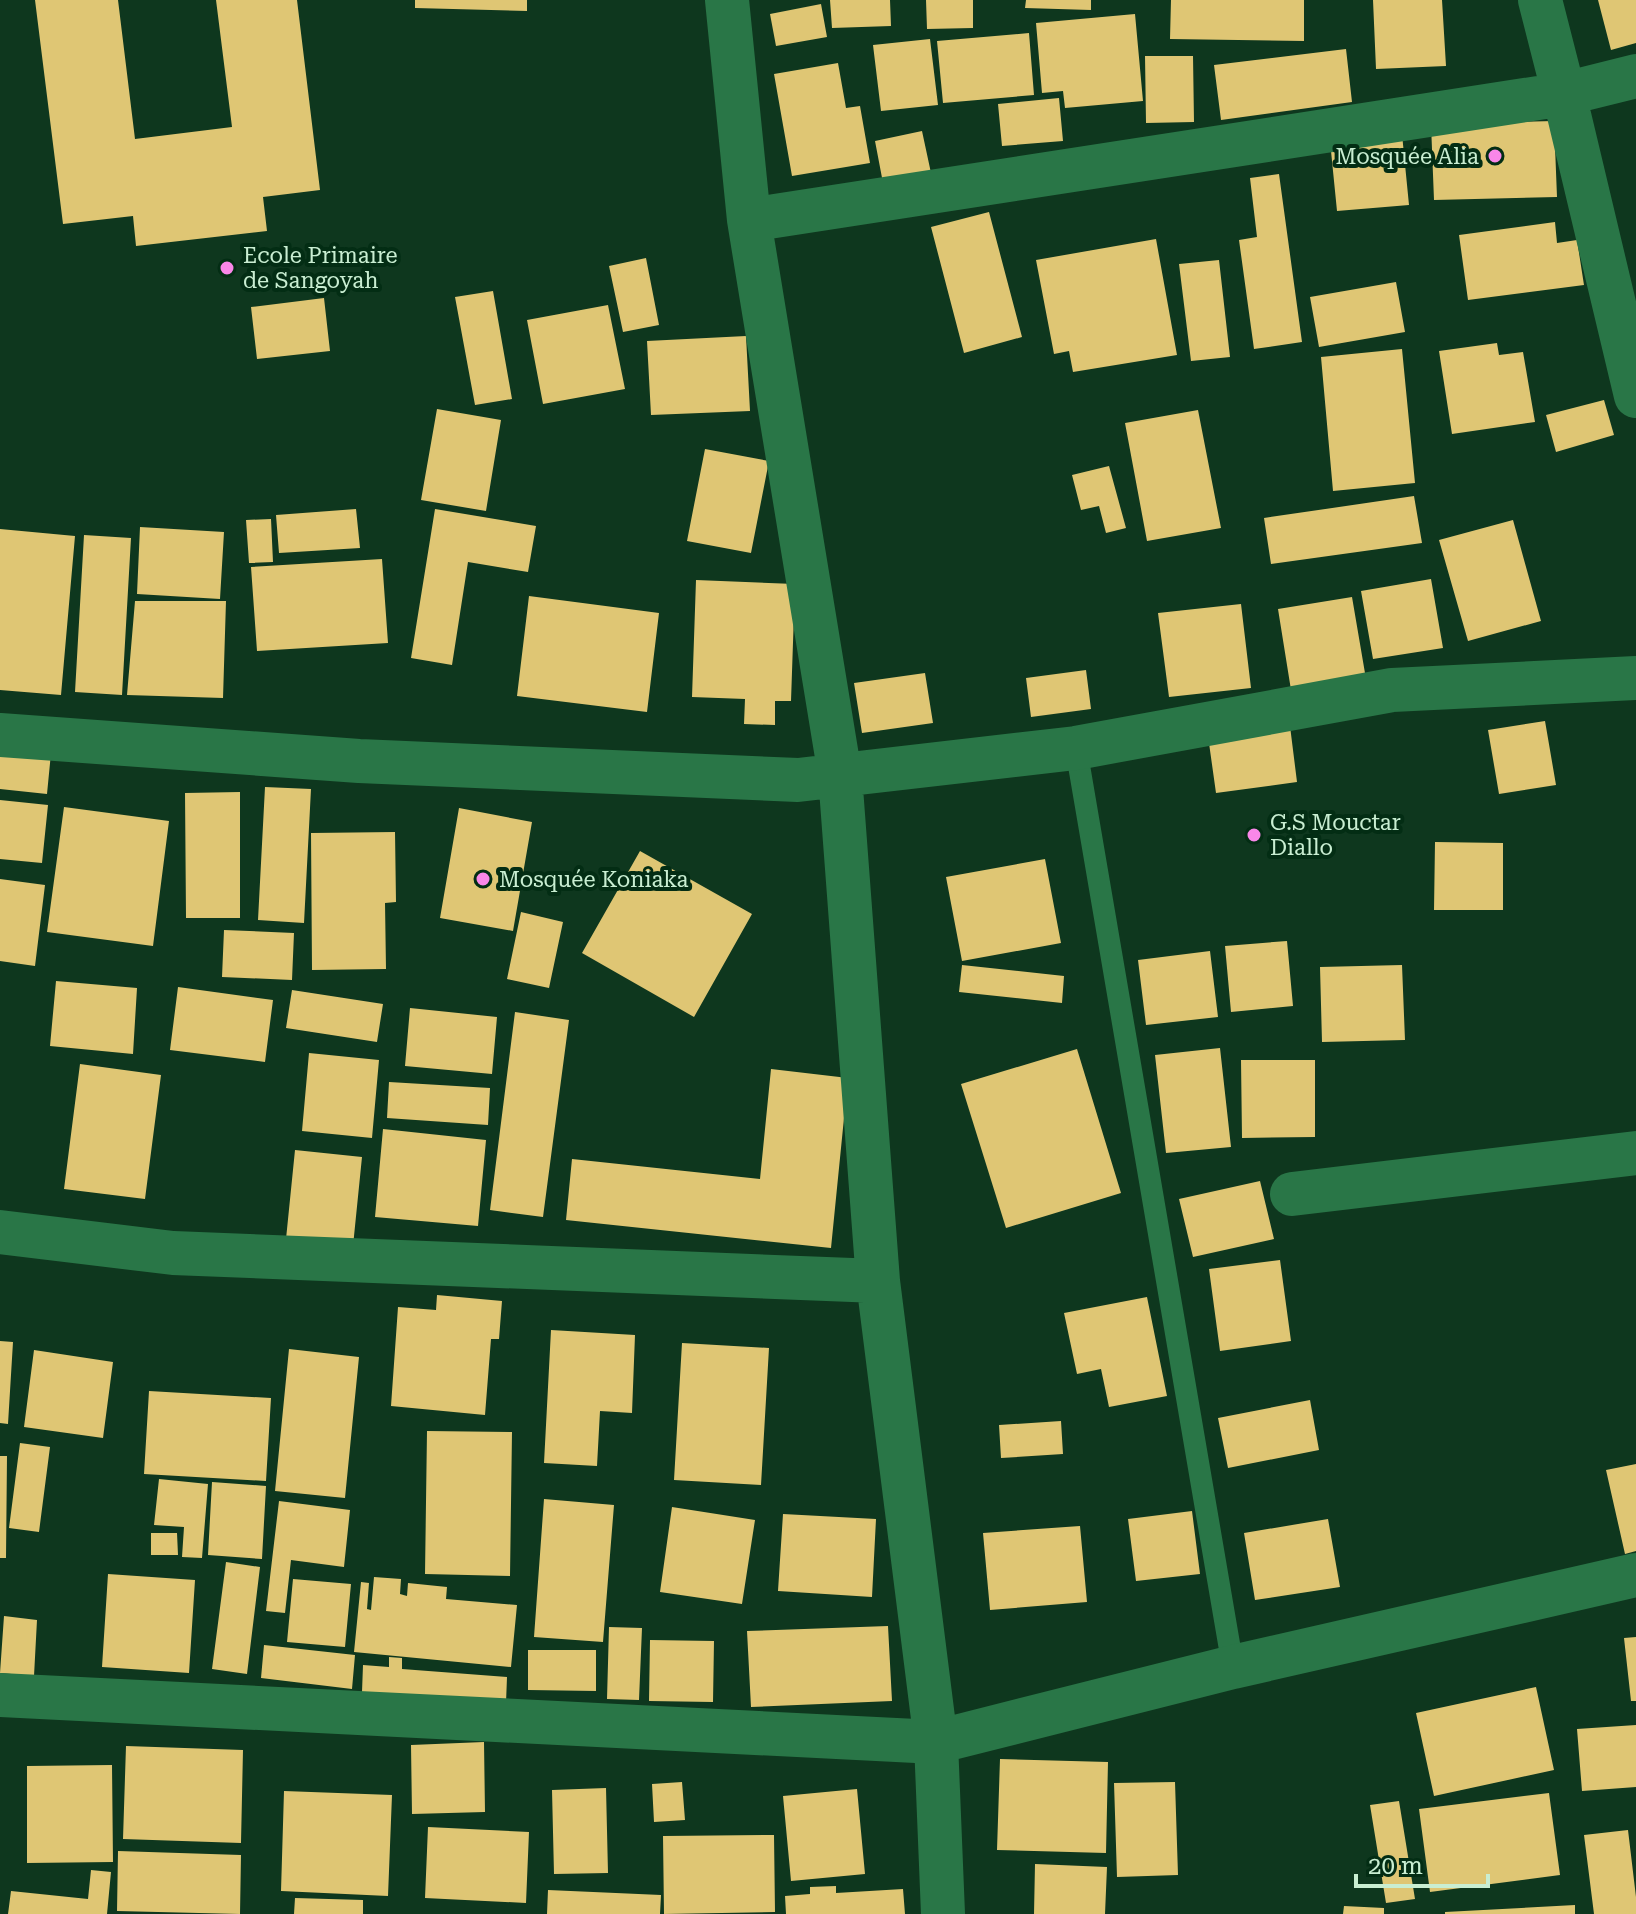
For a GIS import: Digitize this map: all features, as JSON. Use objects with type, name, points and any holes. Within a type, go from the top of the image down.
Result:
[{"type":"street","points":[[727,0],[749,220],[840,775],[878,1281],[936,1742],[943,1914]]},
{"type":"street","points":[[1540,0],[1636,396]]},
{"type":"street","points":[[749,220],[1564,94],[1636,76]]},
{"type":"street","points":[[0,735],[374,762],[798,780],[1076,748],[1392,690],[1636,678]]},
{"type":"street","points":[[1292,1194],[1636,1153]]},
{"type":"street","points":[[0,1232],[173,1253],[878,1281]]},
{"type":"street","points":[[0,1695],[936,1742],[1233,1667],[1636,1575]]},
{"type":"lane","points":[[1076,748],[1233,1667]]},
{"type":"building","points":[[35,0],[118,0],[135,139],[232,127],[216,0],[297,0],[320,190],[263,197],[267,231],[136,246],[133,216],[63,224]]},
{"type":"building","points":[[415,0],[527,0],[527,11],[415,8]]},
{"type":"building","points":[[830,0],[890,0],[891,26],[832,28]]},
{"type":"building","points":[[926,0],[973,0],[973,28],[927,29]]},
{"type":"building","points":[[1026,0],[1091,0],[1091,10],[1025,8]]},
{"type":"building","points":[[1171,0],[1304,0],[1304,41],[1170,39]]},
{"type":"building","points":[[1373,0],[1442,0],[1446,66],[1376,69]]},
{"type":"building","points":[[1598,0],[1636,0],[1636,43],[1611,50]]},
{"type":"building","points":[[821,4],[827,37],[776,46],[770,14]]},
{"type":"building","points":[[1135,14],[1143,101],[1065,108],[1063,91],[1042,93],[1036,23]]},
{"type":"building","points":[[1029,33],[1034,95],[943,103],[937,41]]},
{"type":"building","points":[[930,39],[938,105],[881,111],[873,45]]},
{"type":"building","points":[[1346,49],[1352,102],[1221,120],[1214,65]]},
{"type":"building","points":[[1145,56],[1193,56],[1194,122],[1146,123]]},
{"type":"building","points":[[838,63],[846,108],[860,106],[870,163],[792,176],[774,74]]},
{"type":"building","points":[[1059,98],[1063,141],[1002,146],[998,104]]},
{"type":"building","points":[[1554,121],[1557,197],[1434,200],[1431,124]]},
{"type":"building","points":[[922,131],[931,173],[883,183],[875,141]]},
{"type":"building","points":[[1402,134],[1409,205],[1337,211],[1330,141]]},
{"type":"building","points":[[1279,174],[1302,342],[1254,349],[1239,240],[1257,237],[1250,178]]},
{"type":"building","points":[[989,212],[1022,337],[964,353],[931,227]]},
{"type":"building","points":[[1555,222],[1557,243],[1577,240],[1584,285],[1468,300],[1459,235]]},
{"type":"building","points":[[1156,239],[1177,355],[1073,372],[1069,351],[1054,354],[1036,260]]},
{"type":"building","points":[[646,258],[659,325],[623,332],[609,266]]},
{"type":"building","points":[[1219,260],[1230,357],[1191,361],[1179,264]]},
{"type":"building","points":[[1396,282],[1405,332],[1319,347],[1310,297]]},
{"type":"building","points":[[493,291],[512,399],[475,405],[455,297]]},
{"type":"building","points":[[324,298],[330,351],[257,359],[251,307]]},
{"type":"building","points":[[608,305],[625,389],[543,404],[527,320]]},
{"type":"building","points":[[746,336],[750,411],[651,415],[647,341]]},
{"type":"building","points":[[1497,343],[1499,355],[1523,352],[1535,422],[1452,434],[1439,351]]},
{"type":"building","points":[[1402,349],[1415,483],[1333,491],[1321,357]]},
{"type":"building","points":[[1604,400],[1614,435],[1556,452],[1546,415]]},
{"type":"building","points":[[437,409],[501,420],[486,511],[421,500]]},
{"type":"building","points":[[1198,410],[1221,528],[1147,541],[1125,423]]},
{"type":"building","points":[[705,449],[769,461],[751,553],[687,541]]},
{"type":"building","points":[[1109,466],[1126,528],[1106,533],[1099,506],[1081,510],[1072,475]]},
{"type":"building","points":[[1414,496],[1422,543],[1271,564],[1264,518]]},
{"type":"building","points":[[356,509],[360,548],[279,553],[276,515]]},
{"type":"building","points":[[435,509],[536,526],[528,572],[468,562],[452,665],[411,658]]},
{"type":"building","points":[[271,519],[273,562],[249,563],[246,520]]},
{"type":"building","points":[[1513,520],[1541,621],[1468,641],[1439,540]]},
{"type":"building","points":[[140,527],[224,532],[220,599],[137,594]]},
{"type":"building","points":[[0,529],[75,536],[61,695],[0,690]]},
{"type":"building","points":[[84,535],[131,538],[122,695],[75,692]]},
{"type":"building","points":[[382,559],[388,643],[257,651],[251,567]]},
{"type":"building","points":[[1431,579],[1443,648],[1373,659],[1361,591]]},
{"type":"building","points":[[696,580],[795,584],[791,701],[775,701],[775,725],[744,724],[745,699],[692,697]]},
{"type":"building","points":[[529,596],[659,613],[647,712],[517,696]]},
{"type":"building","points":[[1352,597],[1366,679],[1291,690],[1278,609]]},
{"type":"building","points":[[135,601],[226,601],[223,698],[127,695]]},
{"type":"building","points":[[1241,604],[1251,688],[1169,697],[1158,613]]},
{"type":"building","points":[[1086,670],[1091,709],[1031,717],[1026,678]]},
{"type":"building","points":[[925,673],[933,723],[862,733],[854,683]]},
{"type":"building","points":[[1545,721],[1556,785],[1499,794],[1488,730]]},
{"type":"building","points":[[1290,726],[1297,782],[1216,793],[1208,736]]},
{"type":"building","points":[[0,748],[51,753],[47,794],[0,789]]},
{"type":"building","points":[[265,787],[311,789],[304,923],[258,920]]},
{"type":"building","points":[[240,792],[240,918],[186,918],[185,793]]},
{"type":"building","points":[[0,800],[48,805],[42,863],[0,859]]},
{"type":"building","points":[[64,807],[169,821],[153,946],[47,932]]},
{"type":"building","points":[[459,808],[532,822],[513,931],[440,918]]},
{"type":"building","points":[[395,832],[396,902],[385,903],[386,969],[312,970],[311,833]]},
{"type":"building","points":[[1435,842],[1503,843],[1503,910],[1434,910]]},
{"type":"building","points":[[640,851],[752,914],[694,1017],[582,953]]},
{"type":"building","points":[[1045,859],[1061,943],[962,961],[946,877]]},
{"type":"building","points":[[0,879],[45,885],[35,966],[0,961]]},
{"type":"building","points":[[521,912],[563,922],[549,988],[507,979]]},
{"type":"building","points":[[224,930],[294,933],[292,980],[222,977]]},
{"type":"building","points":[[1287,941],[1293,1006],[1231,1012],[1225,946]]},
{"type":"building","points":[[1210,951],[1218,1017],[1146,1025],[1138,960]]},
{"type":"building","points":[[962,965],[1064,976],[1062,1003],[959,992]]},
{"type":"building","points":[[1402,965],[1405,1040],[1322,1042],[1320,967]]},
{"type":"building","points":[[56,981],[137,988],[133,1054],[50,1046]]},
{"type":"building","points":[[178,987],[273,1000],[265,1062],[170,1050]]},
{"type":"building","points":[[292,990],[383,1004],[377,1042],[286,1028]]},
{"type":"building","points":[[410,1008],[497,1017],[492,1074],[405,1066]]},
{"type":"building","points":[[515,1012],[569,1020],[543,1217],[490,1210]]},
{"type":"building","points":[[1220,1048],[1231,1147],[1166,1153],[1155,1055]]},
{"type":"building","points":[[1077,1049],[1121,1193],[1006,1228],[961,1084]]},
{"type":"building","points":[[309,1053],[379,1060],[372,1138],[302,1131]]},
{"type":"building","points":[[1241,1060],[1315,1060],[1315,1137],[1242,1138]]},
{"type":"building","points":[[80,1064],[161,1075],[145,1199],[64,1189]]},
{"type":"building","points":[[771,1069],[848,1078],[831,1248],[566,1220],[572,1159],[760,1179]]},
{"type":"building","points":[[389,1082],[490,1088],[488,1125],[387,1118]]},
{"type":"building","points":[[383,1129],[486,1140],[478,1226],[375,1217]]},
{"type":"building","points":[[295,1150],[362,1157],[353,1246],[286,1239]]},
{"type":"building","points":[[1260,1181],[1274,1239],[1193,1257],[1179,1199]]},
{"type":"building","points":[[1280,1260],[1291,1341],[1220,1351],[1209,1269]]},
{"type":"building","points":[[437,1295],[502,1301],[499,1339],[491,1339],[485,1415],[391,1406],[398,1307],[436,1310]]},
{"type":"building","points":[[1147,1297],[1167,1396],[1109,1407],[1101,1369],[1077,1374],[1064,1313]]},
{"type":"building","points":[[551,1330],[635,1335],[632,1413],[600,1411],[597,1466],[544,1463]]},
{"type":"building","points":[[0,1341],[13,1342],[8,1424],[0,1423]]},
{"type":"building","points":[[682,1343],[769,1348],[761,1485],[674,1480]]},
{"type":"building","points":[[289,1349],[359,1357],[345,1498],[275,1491]]},
{"type":"building","points":[[34,1350],[113,1362],[103,1438],[24,1427]]},
{"type":"building","points":[[149,1391],[271,1398],[266,1481],[144,1474]]},
{"type":"building","points":[[1310,1400],[1319,1450],[1228,1468],[1218,1418]]},
{"type":"building","points":[[1061,1421],[1063,1454],[1001,1458],[999,1425]]},
{"type":"building","points":[[427,1431],[512,1432],[510,1576],[425,1574]]},
{"type":"building","points":[[20,1443],[50,1447],[39,1532],[9,1528]]},
{"type":"building","points":[[0,1456],[7,1456],[6,1558],[0,1558]]},
{"type":"building","points":[[1636,1464],[1636,1551],[1625,1554],[1606,1470]]},
{"type":"building","points":[[159,1479],[208,1484],[202,1558],[182,1557],[184,1527],[154,1525]]},
{"type":"building","points":[[212,1482],[266,1486],[262,1559],[208,1555]]},
{"type":"building","points":[[544,1499],[614,1505],[603,1642],[534,1637]]},
{"type":"building","points":[[279,1501],[350,1510],[344,1567],[291,1560],[285,1613],[266,1611]]},
{"type":"building","points":[[672,1507],[755,1520],[742,1604],[660,1592]]},
{"type":"building","points":[[1192,1511],[1200,1574],[1136,1581],[1128,1519]]},
{"type":"building","points":[[783,1514],[876,1519],[872,1597],[778,1591]]},
{"type":"building","points":[[1328,1519],[1340,1587],[1255,1600],[1244,1533]]},
{"type":"building","points":[[1080,1526],[1087,1602],[990,1610],[983,1533]]},
{"type":"building","points":[[151,1533],[177,1533],[178,1555],[151,1555]]},
{"type":"building","points":[[226,1562],[260,1567],[247,1674],[212,1669]]},
{"type":"building","points":[[108,1574],[195,1580],[189,1673],[102,1667]]},
{"type":"building","points":[[374,1577],[401,1579],[400,1594],[407,1596],[408,1583],[447,1587],[446,1599],[517,1605],[511,1667],[354,1652],[361,1582],[369,1583],[367,1609],[371,1610]]},
{"type":"building","points":[[293,1579],[351,1584],[345,1647],[287,1642]]},
{"type":"building","points":[[4,1616],[37,1620],[34,1676],[0,1673]]},
{"type":"building","points":[[888,1626],[892,1701],[751,1707],[747,1631]]},
{"type":"building","points":[[609,1627],[642,1628],[639,1700],[607,1699]]},
{"type":"building","points":[[1636,1637],[1636,1701],[1631,1701],[1624,1638]]},
{"type":"building","points":[[650,1640],[714,1641],[713,1702],[649,1701]]},
{"type":"building","points":[[264,1645],[355,1655],[352,1689],[261,1678]]},
{"type":"building","points":[[528,1650],[596,1650],[596,1691],[528,1690]]},
{"type":"building","points":[[389,1657],[402,1658],[402,1669],[507,1677],[506,1703],[362,1692],[363,1665],[389,1667]]},
{"type":"building","points":[[1536,1687],[1554,1770],[1434,1796],[1416,1713]]},
{"type":"building","points":[[1636,1725],[1636,1787],[1582,1791],[1577,1729]]},
{"type":"building","points":[[484,1742],[485,1812],[412,1814],[411,1745]]},
{"type":"building","points":[[126,1746],[243,1750],[241,1843],[123,1839]]},
{"type":"building","points":[[1000,1759],[1108,1762],[1106,1853],[997,1850]]},
{"type":"building","points":[[112,1765],[113,1862],[27,1863],[27,1766]]},
{"type":"building","points":[[682,1782],[685,1820],[654,1822],[652,1784]]},
{"type":"building","points":[[1175,1782],[1178,1875],[1117,1877],[1114,1783]]},
{"type":"building","points":[[606,1788],[608,1873],[554,1874],[552,1790]]},
{"type":"building","points":[[857,1789],[865,1874],[791,1881],[783,1796]]},
{"type":"building","points":[[284,1791],[392,1795],[388,1896],[281,1891]]},
{"type":"building","points":[[1549,1793],[1560,1875],[1430,1892],[1419,1809]]},
{"type":"building","points":[[1399,1801],[1415,1899],[1386,1903],[1370,1805]]},
{"type":"building","points":[[428,1827],[529,1832],[526,1903],[425,1898]]},
{"type":"building","points":[[1628,1830],[1636,1914],[1594,1914],[1584,1835]]},
{"type":"building","points":[[774,1835],[775,1912],[664,1914],[663,1836]]},
{"type":"building","points":[[118,1851],[241,1855],[240,1914],[117,1911]]},
{"type":"building","points":[[1035,1864],[1107,1867],[1105,1914],[1034,1914]]},
{"type":"building","points":[[91,1870],[111,1872],[107,1914],[8,1914],[11,1891],[88,1899]]},
{"type":"building","points":[[836,1886],[836,1893],[903,1889],[905,1914],[786,1914],[785,1896],[810,1894],[810,1887]]},
{"type":"building","points":[[548,1890],[661,1895],[660,1914],[547,1914]]},
{"type":"building","points":[[295,1898],[363,1900],[363,1914],[294,1914]]},
{"type":"building","points":[[1575,1905],[1575,1914],[1445,1914],[1445,1912]]},
{"type":"building","points":[[1344,1906],[1384,1908],[1384,1914],[1343,1914]]},
{"type":"place","name":"Mosquée Alia","points":[[1495,156]]},
{"type":"place","name":"Ecole Primaire de Sangoyah","points":[[227,268]]},
{"type":"place","name":"G.S Mouctar Diallo","points":[[1254,835]]},
{"type":"place","name":"Mosquée Koniaka","points":[[483,879]]}]
